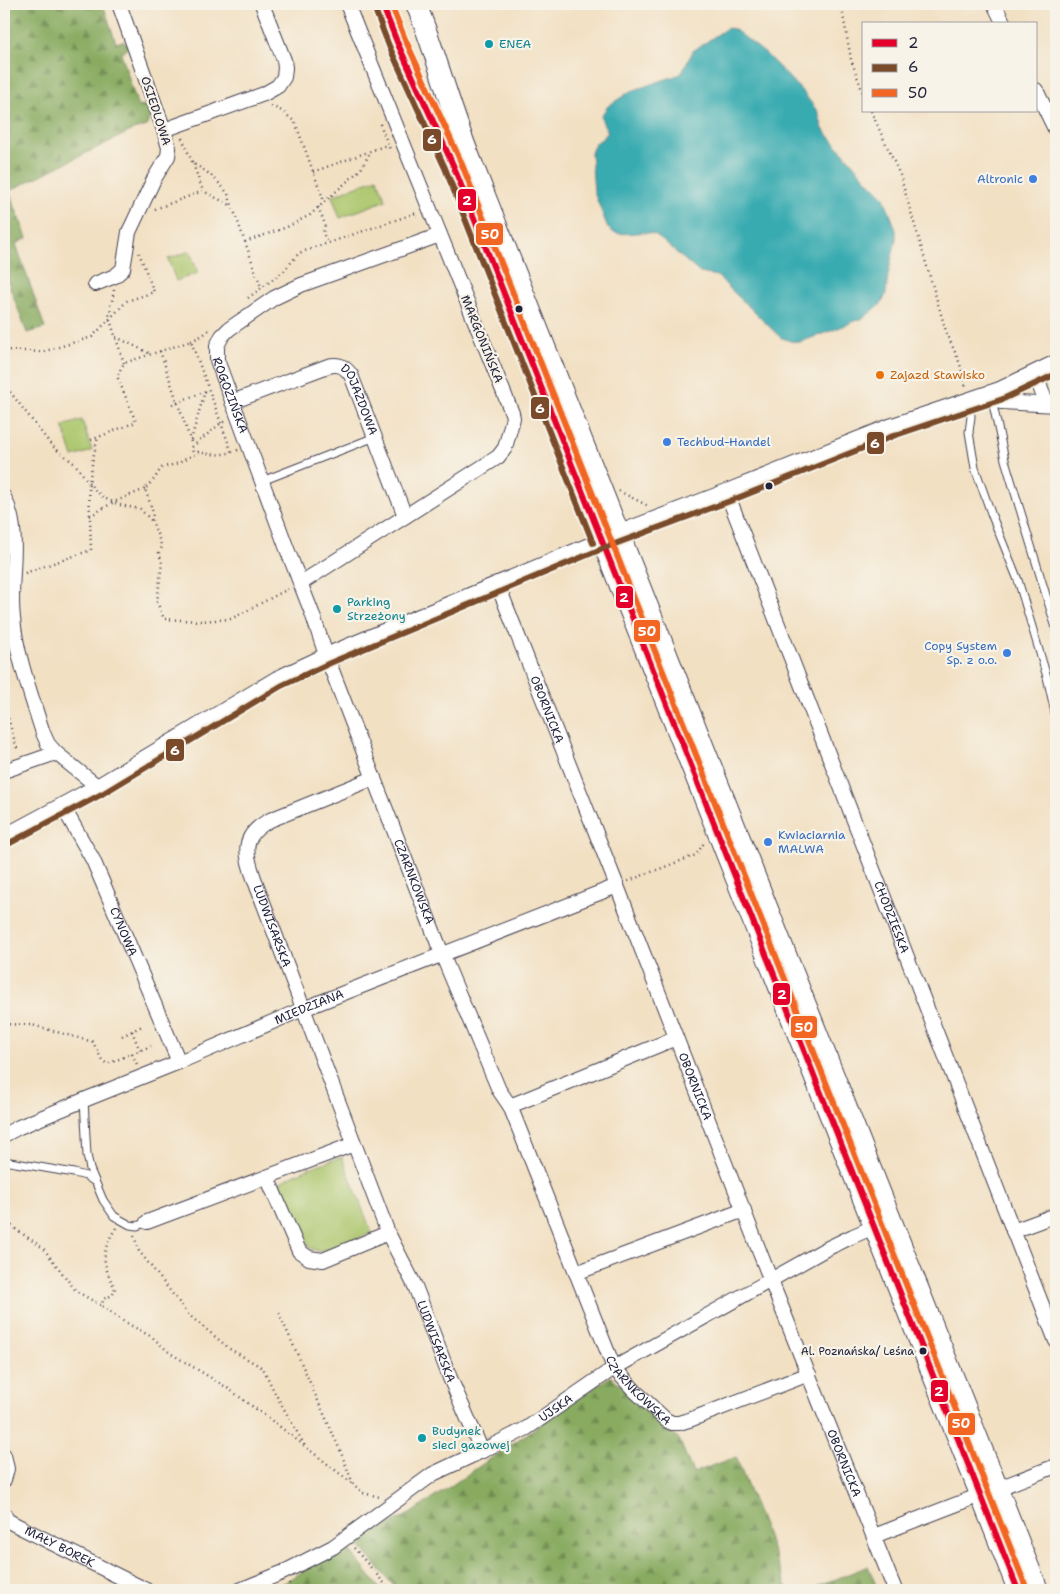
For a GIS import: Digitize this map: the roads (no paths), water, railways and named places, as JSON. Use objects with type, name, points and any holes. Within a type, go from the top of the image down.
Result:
[{"type":"main road","points":[[382,4],[401,51],[450,157],[610,537],[989,1492],[1018,1590]]},
{"type":"main road","points":[[416,4],[464,144],[610,537],[874,1227],[989,1492],[1038,1590]]},
{"type":"street","name":"OSIEDLOWA","points":[[95,284],[116,276],[121,272],[124,266],[130,230],[154,179],[168,156],[169,148],[170,128],[119,4]]},
{"type":"street","points":[[170,128],[258,96],[278,86],[284,77],[284,60],[262,4]]},
{"type":"street","name":"MARGONIŃSKA","points":[[301,583],[498,457],[505,448],[513,418],[347,4]]},
{"type":"street","points":[[994,4],[1003,22]]},
{"type":"street","points":[[1038,94],[1056,131]]},
{"type":"street","name":"ROGOZIŃSKA","points":[[326,655],[301,583],[237,416],[217,360],[216,351],[222,336],[229,329],[274,298],[301,285],[440,235]]},
{"type":"street","name":"DOJAZDOWA","points":[[232,402],[328,366],[341,365],[351,375],[405,516]]},
{"type":"street","points":[[4,836],[97,786],[277,678],[326,655],[610,537],[890,428],[930,414],[981,400],[1050,370]]},
{"type":"street","points":[[1050,370],[1040,388],[1045,398],[1053,404]]},
{"type":"street","points":[[981,400],[1053,404]]},
{"type":"street","name":"CHODZIESKA","points":[[727,493],[1056,1341]]},
{"type":"street","points":[[4,497],[10,512],[13,528],[14,576],[12,611],[14,630],[43,733],[48,744],[56,753],[97,786]]},
{"type":"street","name":"OBORNICKA","points":[[497,583],[771,1281],[895,1590]]},
{"type":"street","name":"CZARNKOWSKA","points":[[326,655],[442,954],[499,1090],[510,1106],[614,1368],[660,1416],[672,1423],[692,1419],[809,1374]]},
{"type":"street","points":[[4,771],[56,753]]},
{"type":"street","name":"LUDWISARSKA","points":[[374,778],[260,825],[249,838],[247,848],[250,868],[388,1233],[415,1286],[450,1378],[482,1451]]},
{"type":"street","name":"CYNOWA","points":[[62,805],[93,860],[179,1062]]},
{"type":"street","name":"MIEDZIANA","points":[[4,1136],[19,1127],[303,1009],[617,886]]},
{"type":"street","points":[[510,1106],[676,1038]]},
{"type":"street","points":[[147,1222],[354,1144]]},
{"type":"street","points":[[267,1178],[299,1251],[309,1258],[323,1260],[388,1233]]},
{"type":"street","points":[[576,1273],[744,1210]]},
{"type":"street","points":[[1014,1231],[1056,1215]]},
{"type":"street","name":"UJSKA","points":[[240,1590],[284,1572],[333,1547],[433,1474],[527,1428],[614,1368],[824,1250],[874,1227]]},
{"type":"street","points":[[4,1455],[7,1470],[4,1480]]},
{"type":"street","points":[[874,1536],[1056,1466]]},
{"type":"street","name":"MAŁY BOREK","points":[[4,1514],[7,1520],[14,1524],[146,1590]]},
{"type":"lane","points":[[981,400],[1005,460],[1056,628]]},
{"type":"lane","points":[[981,400],[971,417],[969,432],[975,468],[1018,580],[1047,677],[1056,717]]},
{"type":"lane","points":[[262,480],[375,437]]},
{"type":"lane","points":[[84,1100],[87,1155],[90,1169],[108,1208],[114,1216],[130,1225],[136,1226],[147,1222]]},
{"type":"lane","points":[[4,1161],[74,1173],[86,1176],[95,1182]]},
{"type":"water","points":[[727,28],[734,29],[766,54],[803,92],[818,112],[823,129],[884,197],[896,230],[886,294],[882,303],[865,317],[800,342],[780,337],[717,276],[700,273],[656,235],[651,233],[624,234],[612,231],[608,228],[594,192],[591,153],[595,143],[608,132],[601,116],[608,106],[631,91],[681,74],[693,51]]},
{"type":"place","name":"ENEA","points":[[489,44]]},
{"type":"place","name":"Altronic","points":[[1033,179]]},
{"type":"place","name":"Zajazd Stawisko","points":[[880,375]]},
{"type":"place","name":"Techbud-Handel","points":[[667,442]]},
{"type":"place","name":"Parking Strzeżony","points":[[337,609]]},
{"type":"place","name":"Copy System Sp. z o.o.","points":[[1007,653]]},
{"type":"place","name":"Kwiaciarnia MALWA","points":[[768,842]]},
{"type":"place","name":"Al. Poznańska/ Leśna","points":[[923,1351]]},
{"type":"place","name":"Budynek sieci gazowej","points":[[422,1438]]}]
